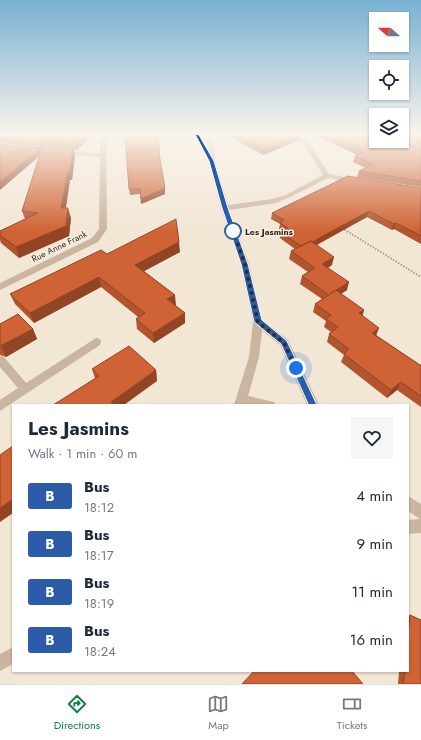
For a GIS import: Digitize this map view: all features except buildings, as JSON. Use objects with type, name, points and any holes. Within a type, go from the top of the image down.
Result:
[{"type":"street","name":"Rue Anne Frank","points":[[0,287],[95,240],[103,229],[104,167]]},
{"type":"street","points":[[214,167],[225,208],[245,264],[258,322],[254,357],[241,402],[260,404]]},
{"type":"street","points":[[321,167],[327,176]]},
{"type":"street","points":[[225,208],[273,202],[327,176],[366,182]]},
{"type":"street","points":[[258,322],[284,343],[313,404]]},
{"type":"street","points":[[0,406],[96,342]]},
{"type":"street","points":[[0,360],[25,389]]},
{"type":"street","points":[[409,503],[421,513]]},
{"type":"street","points":[[409,527],[421,526]]},
{"type":"street","points":[[0,663],[12,656]]},
{"type":"path","points":[[336,225],[421,277]]},
{"type":"bus line","name":"B","points":[[214,167],[225,208],[245,264],[258,322],[284,343],[313,404]]},
{"type":"place","name":"Les Jasmins","points":[[233,231]]},
{"type":"route","points":[[233,231],[245,264],[258,322],[284,343],[296,368]]}]
